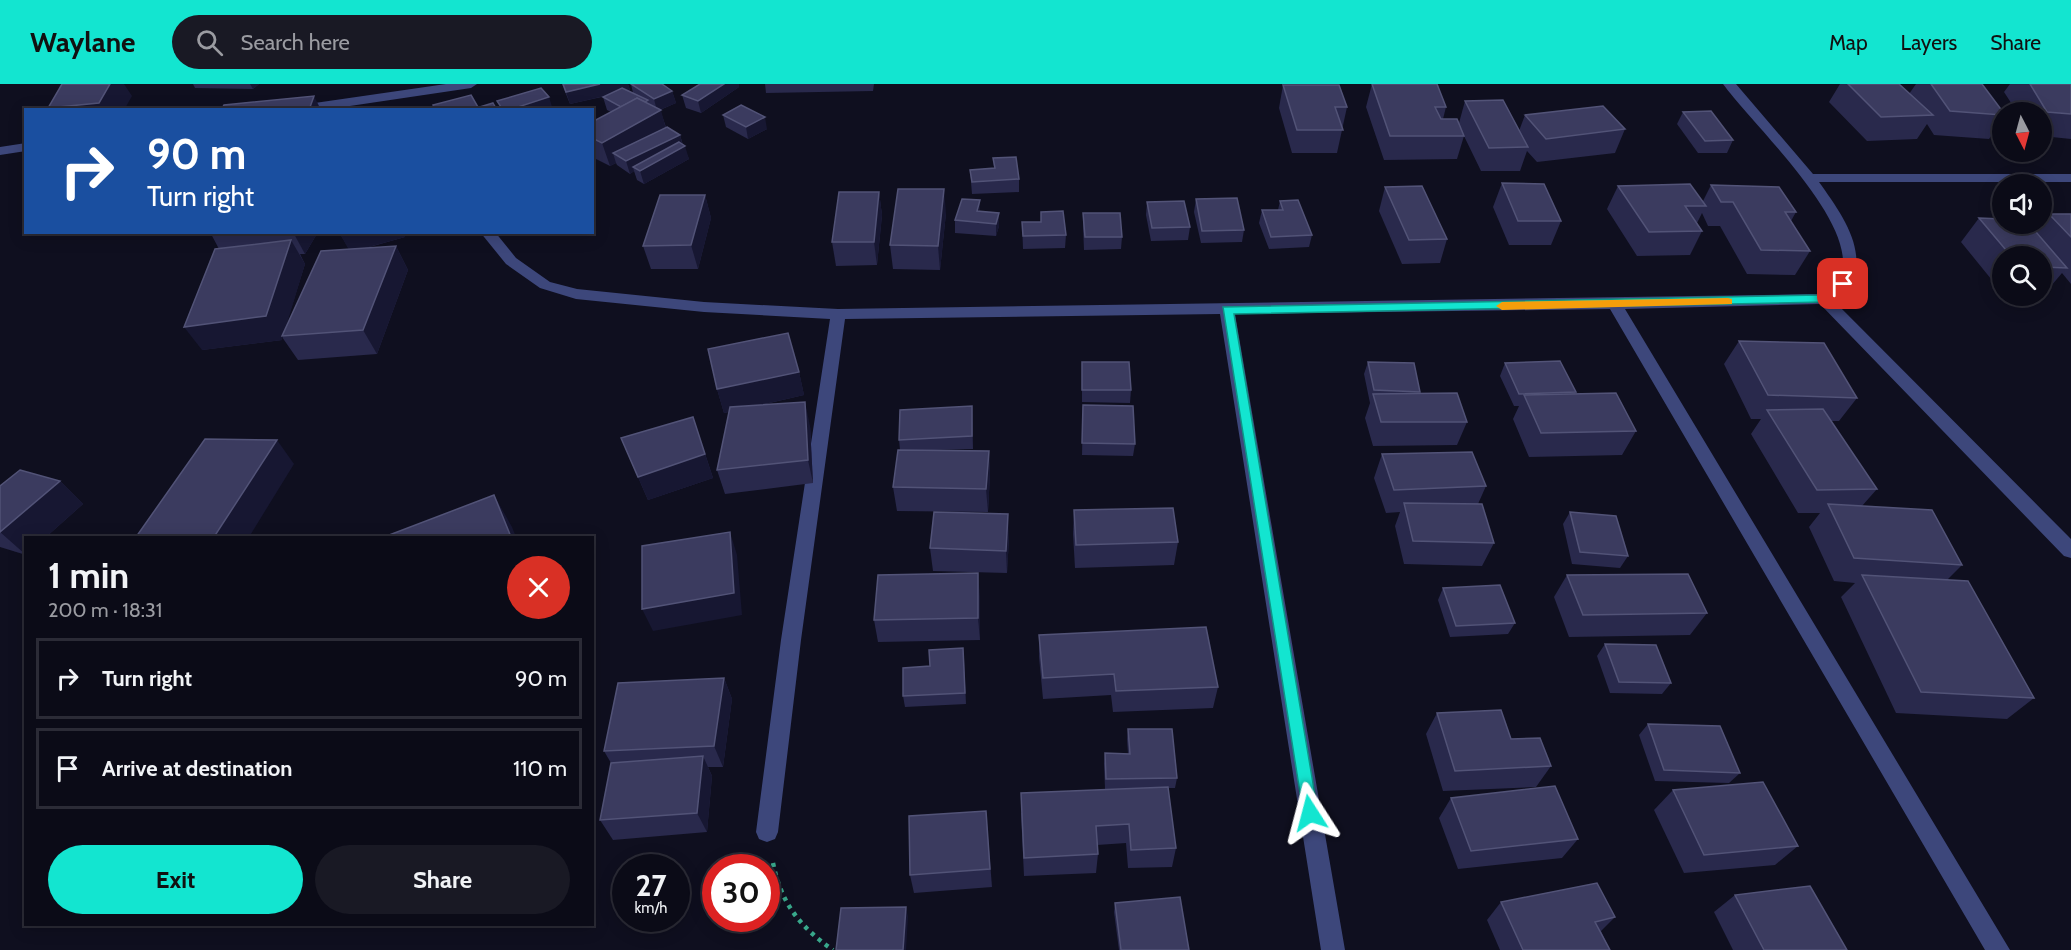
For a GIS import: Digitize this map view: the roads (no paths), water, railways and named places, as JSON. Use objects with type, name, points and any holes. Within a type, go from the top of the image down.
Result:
[{"type":"street","points":[[304,108],[393,90],[471,84]]},
{"type":"street","points":[[489,234],[511,261],[545,285],[576,294],[704,307],[838,314],[1227,310],[1824,299],[1843,284],[1850,261],[1841,225],[1809,178],[1729,84]]},
{"type":"street","points":[[393,90],[404,108]]},
{"type":"street","points":[[0,151],[24,147]]},
{"type":"street","points":[[1809,178],[2071,178]]},
{"type":"street","points":[[1824,299],[2071,550]]},
{"type":"street","points":[[1615,304],[1998,950]]},
{"type":"street","points":[[1227,310],[1333,950]]},
{"type":"street","points":[[767,832],[790,640],[838,314]]}]
